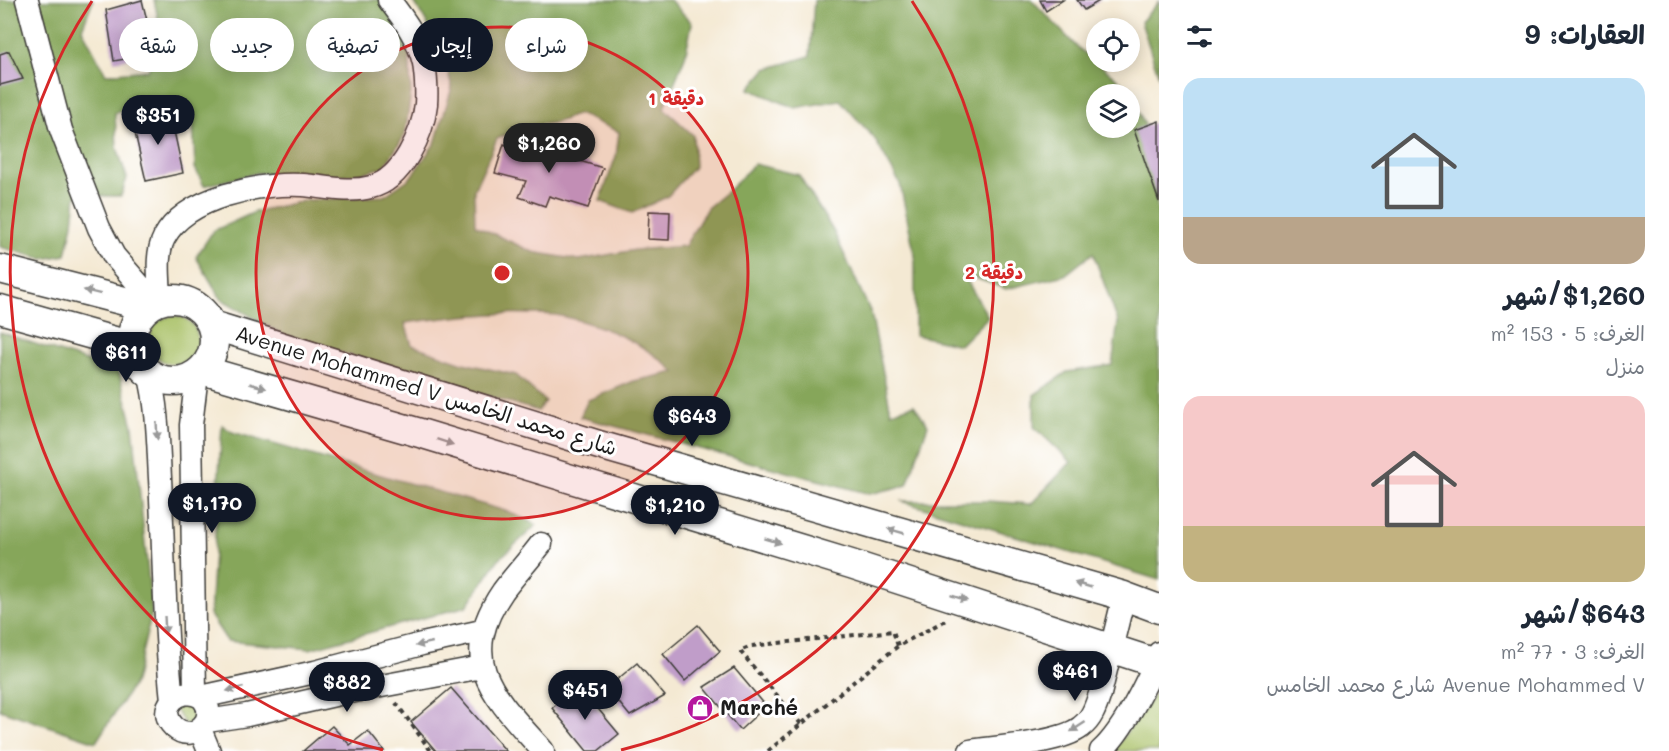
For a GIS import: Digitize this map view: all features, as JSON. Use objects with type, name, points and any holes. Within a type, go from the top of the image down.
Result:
[{"type":"main road","points":[[0,269],[154,304],[176,299],[191,302],[204,312],[212,326],[215,342],[211,357],[200,372],[181,381],[164,380],[148,373],[138,361],[132,346],[132,332],[138,318],[154,304]]},
{"type":"main road","points":[[0,309],[132,346]]},
{"type":"main road","name":"Avenue Mohammed V شارع محمد الخامس","points":[[212,326],[599,445],[1124,596],[1159,609]]},
{"type":"main road","name":"Avenue Mohammed V شارع محمد الخامس","points":[[200,372],[420,433],[975,603],[1112,648],[1158,660]]},
{"type":"street","points":[[27,0],[61,130],[99,228],[114,256],[154,304]]},
{"type":"street","points":[[154,304],[160,255],[165,237],[177,222],[196,208],[218,198],[258,186],[303,185],[348,189],[373,187],[393,176],[403,165],[421,125],[426,106],[426,87],[423,62],[416,42],[403,18],[389,0]]},
{"type":"street","points":[[200,372],[191,425],[198,695],[208,707],[203,725],[209,751]]},
{"type":"street","points":[[148,373],[155,398],[163,530],[165,619],[172,700]]},
{"type":"street","points":[[541,544],[501,594],[482,632],[480,648],[482,668],[494,691],[543,751]]},
{"type":"street","points":[[970,751],[1064,735],[1080,728],[1096,708],[1124,596]]},
{"type":"street","points":[[183,751],[168,715],[168,707],[178,694],[186,692],[198,695],[315,672],[422,644],[482,632]]},
{"type":"street","points":[[1101,751],[1118,733],[1158,660]]},
{"type":"street","points":[[175,729],[192,733],[203,725],[247,715],[482,668]]},
{"type":"path","points":[[768,751],[898,646],[975,603]]},
{"type":"path","points":[[801,724],[740,651],[751,646],[893,631],[898,646]]},
{"type":"path","points":[[383,686],[431,751]]},
{"type":"green space","points":[[0,0],[93,0],[82,29],[106,74],[198,72],[198,18],[158,18],[154,0],[382,0],[392,18],[306,18],[306,72],[400,72],[400,33],[409,49],[411,93],[405,135],[384,167],[355,175],[296,176],[257,173],[204,186],[195,168],[193,122],[177,102],[142,102],[115,113],[117,147],[127,178],[121,196],[76,196],[66,255],[43,259],[0,247]]},
{"type":"green space","points":[[413,0],[670,0],[692,23],[685,57],[664,108],[693,135],[695,166],[667,197],[632,213],[600,201],[616,156],[619,132],[579,114],[554,123],[525,126],[497,139],[474,190],[475,225],[533,252],[579,260],[635,250],[685,246],[707,208],[730,189],[754,164],[799,175],[834,232],[871,313],[891,412],[914,405],[928,425],[907,485],[870,494],[580,417],[588,400],[634,381],[675,372],[650,352],[622,336],[592,324],[551,314],[501,314],[405,323],[412,345],[463,363],[516,375],[545,401],[538,411],[285,336],[221,299],[196,257],[213,231],[255,212],[307,200],[384,196],[410,178],[435,143],[452,87],[448,72],[493,72],[493,18],[424,18]]},
{"type":"green space","points":[[814,0],[1032,0],[1086,54],[1086,72],[1109,72],[1124,84],[1086,84],[1086,138],[1140,138],[1140,115],[1146,127],[1159,219],[1159,580],[901,501],[987,501],[1031,504],[1071,462],[1034,427],[1034,395],[1067,372],[1112,365],[1118,322],[1093,253],[1065,275],[1006,289],[963,274],[988,317],[960,345],[915,335],[915,256],[900,184],[874,138],[840,100],[795,108],[749,89],[766,69],[810,56]]},
{"type":"green space","points":[[1159,1],[1159,77],[1141,22]]},
{"type":"green space","points":[[169,316],[179,316],[191,323],[198,335],[198,345],[191,357],[179,364],[169,364],[154,353],[150,345],[150,335],[161,320]]},
{"type":"green space","points":[[0,332],[119,372],[133,426],[152,612],[135,682],[96,742],[0,710]]},
{"type":"green space","points":[[222,425],[232,432],[509,512],[537,525],[498,560],[467,606],[310,649],[227,641],[210,615]]},
{"type":"green space","points":[[1159,688],[1159,751],[1113,751]]},
{"type":"green space","points":[[185,697],[202,714],[187,727],[173,707]]},
{"type":"building","points":[[142,0],[146,18],[119,18],[119,60],[114,61],[106,10]]},
{"type":"building","points":[[1040,0],[1063,0],[1046,11]]},
{"type":"building","points":[[1077,0],[1101,0],[1084,10]]},
{"type":"building","points":[[9,51],[23,79],[0,85],[0,54]]},
{"type":"building","points":[[170,112],[183,173],[146,181],[132,120]]},
{"type":"building","points":[[1159,121],[1159,202],[1137,138],[1140,138],[1140,128]]},
{"type":"building","points":[[530,138],[557,142],[553,153],[603,168],[588,208],[549,196],[545,206],[519,197],[526,181],[495,173],[504,144],[526,152]]},
{"type":"building","points":[[649,211],[670,212],[669,240],[648,239]]},
{"type":"building","points":[[698,625],[720,651],[685,681],[663,654]]},
{"type":"building","points":[[637,663],[665,696],[630,716],[607,688]]},
{"type":"building","points":[[734,668],[766,706],[740,730],[704,687]]},
{"type":"building","points":[[579,686],[619,734],[598,751],[587,751],[552,708]]},
{"type":"building","points":[[451,688],[506,751],[436,751],[411,722]]},
{"type":"building","points":[[332,726],[350,745],[368,731],[384,751],[303,751]]},
{"type":"place","name":"Marché","points":[[700,708]]}]
